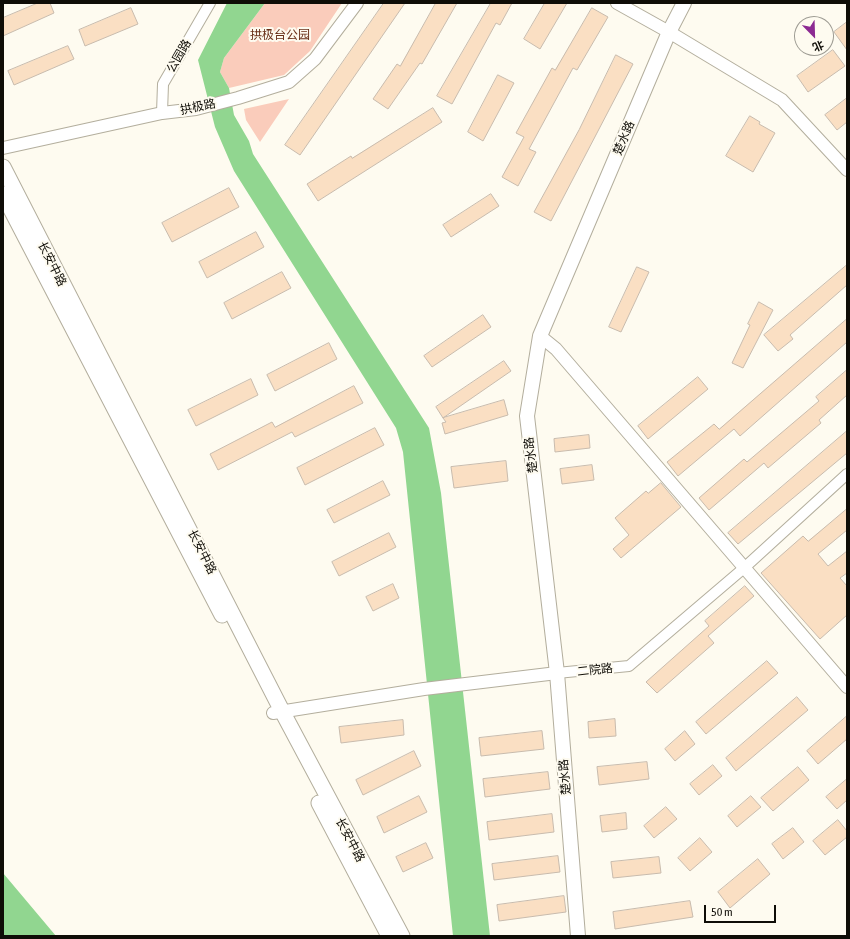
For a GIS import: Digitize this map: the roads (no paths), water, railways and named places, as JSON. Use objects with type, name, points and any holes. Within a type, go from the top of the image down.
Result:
[{"type":"main road","name":"楚水路","points":[[578,936],[556,674],[527,416],[540,336],[669,32],[684,3]]},
{"type":"main road","name":"长安中路","points":[[3,167],[278,712],[389,936]]},
{"type":"main road","name":"长安中路","points":[[3,194],[278,712],[402,936]]},
{"type":"street","name":"公园路","points":[[162,113],[163,84],[210,3]]},
{"type":"street","name":"拱极路","points":[[3,148],[162,113],[196,109],[289,82],[315,59],[357,3]]},
{"type":"street","points":[[617,3],[669,32],[782,100],[847,170]]},
{"type":"street","points":[[540,336],[556,349],[847,687]]},
{"type":"street","name":"二院路","points":[[278,712],[424,689],[629,666],[744,568],[847,474]]},
{"type":"park label","name":"拱极台公园","points":[[280,35]]}]
